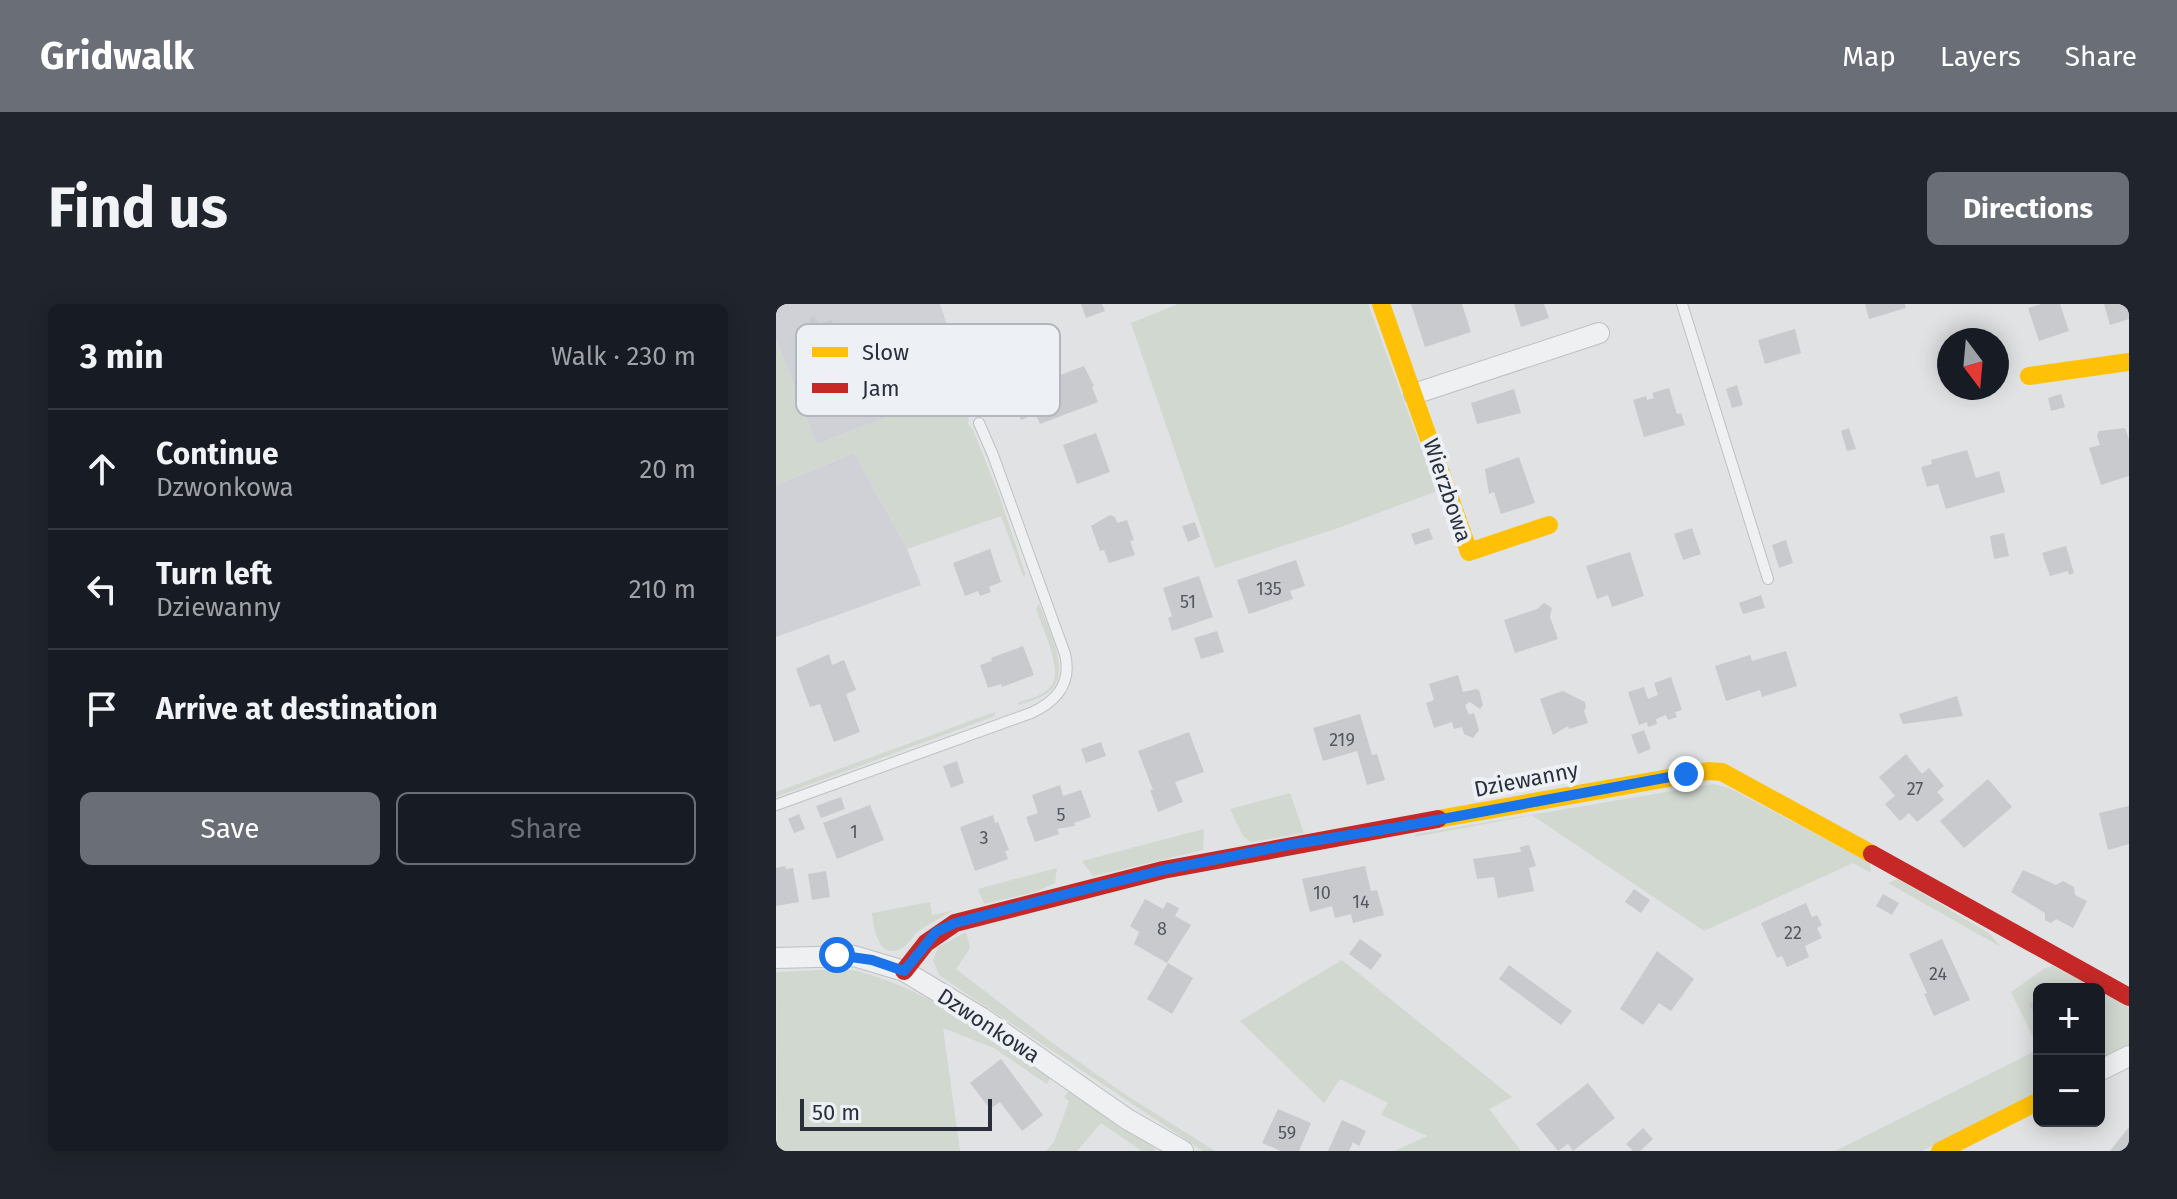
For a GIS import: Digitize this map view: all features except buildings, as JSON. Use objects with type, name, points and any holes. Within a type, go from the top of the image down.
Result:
[{"type":"street","name":"Wierzbowa","points":[[1381,304],[1469,552],[1549,525]]},
{"type":"street","points":[[1414,394],[1599,333]]},
{"type":"street","points":[[2029,376],[2129,362]]},
{"type":"street","name":"Dziewanny","points":[[904,971],[929,938],[955,923],[1163,870],[1708,771],[1722,772],[1748,785],[2129,997]]},
{"type":"street","name":"Dzwonkowa","points":[[776,958],[854,956],[904,971],[982,1018],[1127,1119],[1183,1151]]},
{"type":"street","points":[[2105,1068],[2129,1056]]},
{"type":"street","points":[[1940,1151],[2033,1104]]},
{"type":"lane","points":[[1682,304],[1768,579]]},
{"type":"lane","points":[[776,805],[1031,713],[1050,702],[1063,687],[1068,667],[1065,654],[979,423]]},
{"type":"shaded area","points":[[776,304],[940,304],[947,324],[796,324],[796,391],[776,340]]},
{"type":"shaded area","points":[[1178,304],[1368,304],[1437,491],[1338,528],[1215,568],[1131,323]]},
{"type":"shaded area","points":[[776,340],[796,391],[796,416],[806,416],[817,444],[890,416],[969,416],[968,424],[999,495],[1024,578],[1001,516],[907,549],[854,453],[776,485]]},
{"type":"shaded area","points":[[806,416],[890,416],[817,444]]},
{"type":"shaded area","points":[[854,453],[907,549],[921,585],[776,637],[776,485]]},
{"type":"shaded area","points":[[1039,604],[1058,659],[1058,680],[1045,694],[1019,705],[1017,703],[1045,692],[1055,678],[1047,637],[1036,609]]},
{"type":"shaded area","points":[[995,712],[995,716],[776,797],[776,792]]},
{"type":"shaded area","points":[[1714,784],[1731,789],[1870,863],[1871,873],[1853,863],[1704,931],[1532,815],[1415,837],[1416,834]]},
{"type":"shaded area","points":[[1290,793],[1304,833],[1251,842],[1243,836],[1230,809]]},
{"type":"shaded area","points":[[1204,829],[1203,850],[1093,876],[1082,861]]},
{"type":"shaded area","points":[[1057,868],[1055,883],[1035,892],[984,904],[978,889]]},
{"type":"shaded area","points":[[1898,879],[1990,934],[2001,947],[1888,883]]},
{"type":"shaded area","points":[[930,902],[932,915],[952,911],[920,930],[902,948],[894,951],[882,947],[872,913]]},
{"type":"shaded area","points":[[966,932],[970,948],[956,969],[1123,1093],[1215,1151],[1203,1151],[940,976],[933,961],[938,947]]},
{"type":"shaded area","points":[[1342,960],[1512,1097],[1489,1109],[1521,1151],[1395,1151],[1427,1136],[1381,1115],[1388,1103],[1340,1079],[1324,1103],[1240,1021]]},
{"type":"shaded area","points":[[2053,966],[2086,983],[2033,983],[2033,1037],[2011,992],[2045,968]]},
{"type":"shaded area","points":[[776,972],[860,972],[934,1002],[1050,1077],[1047,1084],[994,1048],[943,1028],[960,1151],[777,1151]]},
{"type":"shaded area","points":[[2105,992],[2129,1006],[2129,1047],[2105,1059]]},
{"type":"shaded area","points":[[2033,1052],[2033,1095],[1922,1151],[1835,1151]]},
{"type":"shaded area","points":[[1068,1092],[1154,1146],[1155,1151],[1142,1151],[1101,1123],[1077,1151],[1046,1151],[1054,1142],[1069,1101],[1064,1097]]},
{"type":"traffic: slow","points":[[1381,304],[1469,552],[1549,525]]},
{"type":"traffic: slow","points":[[2029,376],[2129,362]]},
{"type":"traffic: slow","points":[[1438,819],[1708,771],[1722,772],[1872,854]]},
{"type":"traffic: slow","points":[[1940,1151],[2033,1104]]},
{"type":"traffic: jam","points":[[904,971],[926,943],[955,923],[1163,870],[1438,819]]},
{"type":"traffic: jam","points":[[1872,854],[2129,997]]},
{"type":"route","points":[[837,955],[872,960],[904,971],[936,932],[955,923],[1051,898],[1163,870],[1294,844],[1686,774]]}]
